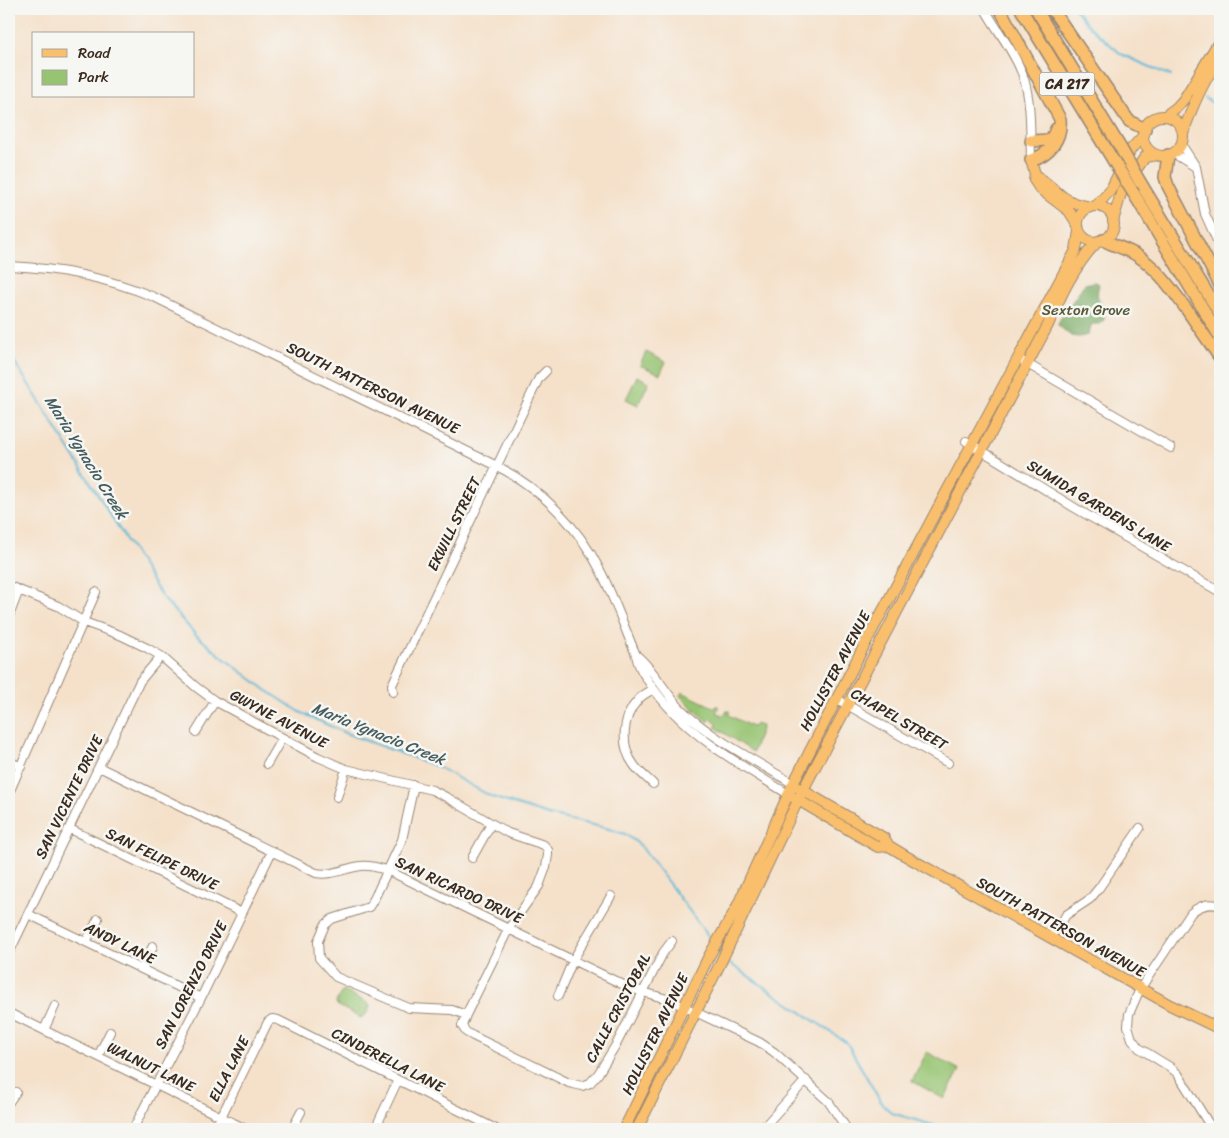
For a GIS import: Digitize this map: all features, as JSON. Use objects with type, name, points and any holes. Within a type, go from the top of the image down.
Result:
[{"type":"highway","points":[[1000,9],[1054,106],[1061,125],[1057,141],[1046,153],[1031,160]]},
{"type":"highway","name":"CA 217","points":[[1021,9],[1220,337]]},
{"type":"highway","name":"CA 217","points":[[1036,9],[1220,314]]},
{"type":"highway","points":[[1052,9],[1129,121],[1144,132]]},
{"type":"highway","points":[[1030,141],[1050,140],[1056,132],[1058,115]]},
{"type":"highway","points":[[1166,154],[1165,177],[1168,186],[1220,285]]},
{"type":"highway","points":[[1100,241],[1126,249],[1140,257],[1156,271],[1171,288],[1220,358]]},
{"type":"main road","points":[[1031,160],[1035,174],[1034,180],[1040,189],[1069,211],[1087,239],[1100,241],[1111,232],[1122,190],[1145,157],[1166,154],[1182,139],[1188,102],[1220,40]]},
{"type":"main road","points":[[1199,83],[1220,58]]},
{"type":"main road","points":[[1079,228],[1081,214],[1110,191],[1131,149],[1152,119],[1165,116],[1188,102]]},
{"type":"main road","points":[[1165,116],[1177,122],[1182,139]]},
{"type":"main road","points":[[1144,132],[1147,147],[1166,154]]},
{"type":"main road","points":[[1035,174],[1063,197],[1074,203],[1107,210],[1113,221]]},
{"type":"main road","name":"HOLLISTER AVENUE","points":[[624,1129],[709,956],[736,909],[793,784],[969,443],[1018,358],[1076,250],[1079,228]]},
{"type":"main road","name":"HOLLISTER AVENUE","points":[[637,1129],[719,966],[802,790],[1048,326],[1065,287],[1080,262],[1100,241]]},
{"type":"main road","name":"SOUTH PATTERSON AVENUE","points":[[793,784],[884,838],[889,846],[1174,1008],[1220,1029]]},
{"type":"main road","name":"SOUTH PATTERSON AVENUE","points":[[788,794],[878,847],[889,846]]},
{"type":"street","points":[[985,9],[1023,75],[1029,104],[1031,160]]},
{"type":"street","points":[[1182,139],[1196,167],[1205,214],[1220,247]]},
{"type":"street","points":[[1166,154],[1196,167]]},
{"type":"street","name":"SOUTH PATTERSON AVENUE","points":[[9,266],[76,273],[132,288],[223,330],[520,479],[542,495],[578,535],[600,570],[636,655],[638,664],[654,689],[675,714],[734,761],[788,794]]},
{"type":"street","points":[[1018,358],[1171,448]]},
{"type":"street","name":"EKWILL STREET","points":[[393,692],[392,685],[539,378],[546,371]]},
{"type":"street","name":"SUMIDA GARDENS LANE","points":[[969,443],[1220,592]]},
{"type":"street","name":"GWYNE AVENUE","points":[[9,586],[58,606],[84,622],[120,635],[161,656],[215,701],[318,757],[346,769],[432,790],[508,833],[542,843],[548,850],[546,866],[539,886],[508,928]]},
{"type":"street","points":[[9,616],[19,590]]},
{"type":"street","points":[[9,793],[96,592]]},
{"type":"street","name":"SOUTH PATTERSON AVENUE","points":[[636,655],[644,661],[670,697],[696,723],[736,751],[793,784]]},
{"type":"street","name":"SAN VICENTE DRIVE","points":[[9,953],[140,681],[161,656]]},
{"type":"street","points":[[654,689],[638,700],[633,707],[627,719],[624,733],[626,750],[634,764],[654,784]]},
{"type":"street","name":"CHAPEL STREET","points":[[837,699],[948,763]]},
{"type":"street","points":[[196,732],[215,701]]},
{"type":"street","points":[[266,764],[282,738]]},
{"type":"street","points":[[9,761],[21,767]]},
{"type":"street","name":"SAN RICARDO DRIVE","points":[[99,767],[316,873],[324,874],[362,866],[389,871],[630,988],[685,1007],[759,1042],[774,1052],[806,1080],[828,1102],[847,1129]]},
{"type":"street","points":[[337,797],[346,769]]},
{"type":"street","points":[[414,785],[402,840],[389,871],[369,907],[332,919],[325,925],[318,941],[319,958],[336,977],[403,1006],[409,1008],[452,1010],[466,1015],[508,928]]},
{"type":"street","points":[[472,858],[491,824]]},
{"type":"street","points":[[1049,937],[1058,928],[1066,915],[1090,899],[1140,828]]},
{"type":"street","name":"SAN FELIPE DRIVE","points":[[70,829],[242,913]]},
{"type":"street","name":"SAN LORENZO DRIVE","points":[[133,1129],[201,998],[272,851]]},
{"type":"street","points":[[558,996],[573,960],[610,896]]},
{"type":"street","points":[[1212,1129],[1178,1074],[1139,1048],[1132,1039],[1128,1026],[1129,1014],[1140,989],[1191,913],[1198,906],[1208,904],[1220,906]]},
{"type":"street","name":"ANDY LANE","points":[[28,914],[201,998]]},
{"type":"street","points":[[86,942],[98,918]]},
{"type":"street","name":"CALLE CRISTOBAL","points":[[466,1015],[462,1026],[466,1032],[569,1084],[591,1087],[617,1043],[663,953],[672,942]]},
{"type":"street","points":[[142,970],[153,946]]},
{"type":"street","points":[[44,1030],[55,1006]]},
{"type":"street","name":"WALNUT LANE","points":[[9,1013],[246,1129]]},
{"type":"street","name":"CINDERELLA LANE","points":[[268,1022],[272,1019],[278,1020],[496,1129]]},
{"type":"street","name":"ELLA LANE","points":[[214,1129],[268,1022]]},
{"type":"street","points":[[98,1056],[110,1032]]},
{"type":"street","points":[[375,1129],[398,1080]]},
{"type":"street","points":[[762,1129],[806,1080]]},
{"type":"street","points":[[9,1102],[16,1092]]},
{"type":"street","points":[[292,1129],[301,1112]]},
{"type":"green space","name":"Sexton Grove","points":[[1093,282],[1099,285],[1098,299],[1103,309],[1104,320],[1099,324],[1092,324],[1088,335],[1071,336],[1058,323],[1084,284]]},
{"type":"green space","points":[[646,352],[666,362],[660,374],[640,365]]},
{"type":"green space","points":[[637,376],[649,382],[638,405],[626,399]]},
{"type":"green space","points":[[682,692],[715,708],[717,705],[719,708],[716,712],[723,716],[727,711],[730,711],[729,715],[752,727],[757,724],[762,726],[753,752],[715,727],[718,724],[711,718],[708,722],[680,696]]},
{"type":"green space","points":[[344,991],[368,1003],[370,1007],[365,1016],[361,1018],[337,1005],[336,1002]]},
{"type":"green space","points":[[927,1052],[960,1070],[944,1099],[912,1081]]},
{"type":"waterway","points":[[1075,9],[1090,27],[1121,54],[1171,76]]},
{"type":"waterway","points":[[1205,98],[1220,108]]},
{"type":"waterway","name":"Maria Ygnacio Creek","points":[[9,353],[162,597],[196,635],[266,690],[300,712],[345,733],[436,766],[492,797],[548,815],[625,834],[640,845],[709,937]]},
{"type":"waterway","name":"Maria Ygnacio Creek","points":[[729,963],[847,1043],[882,1104],[892,1113],[946,1129]]}]
